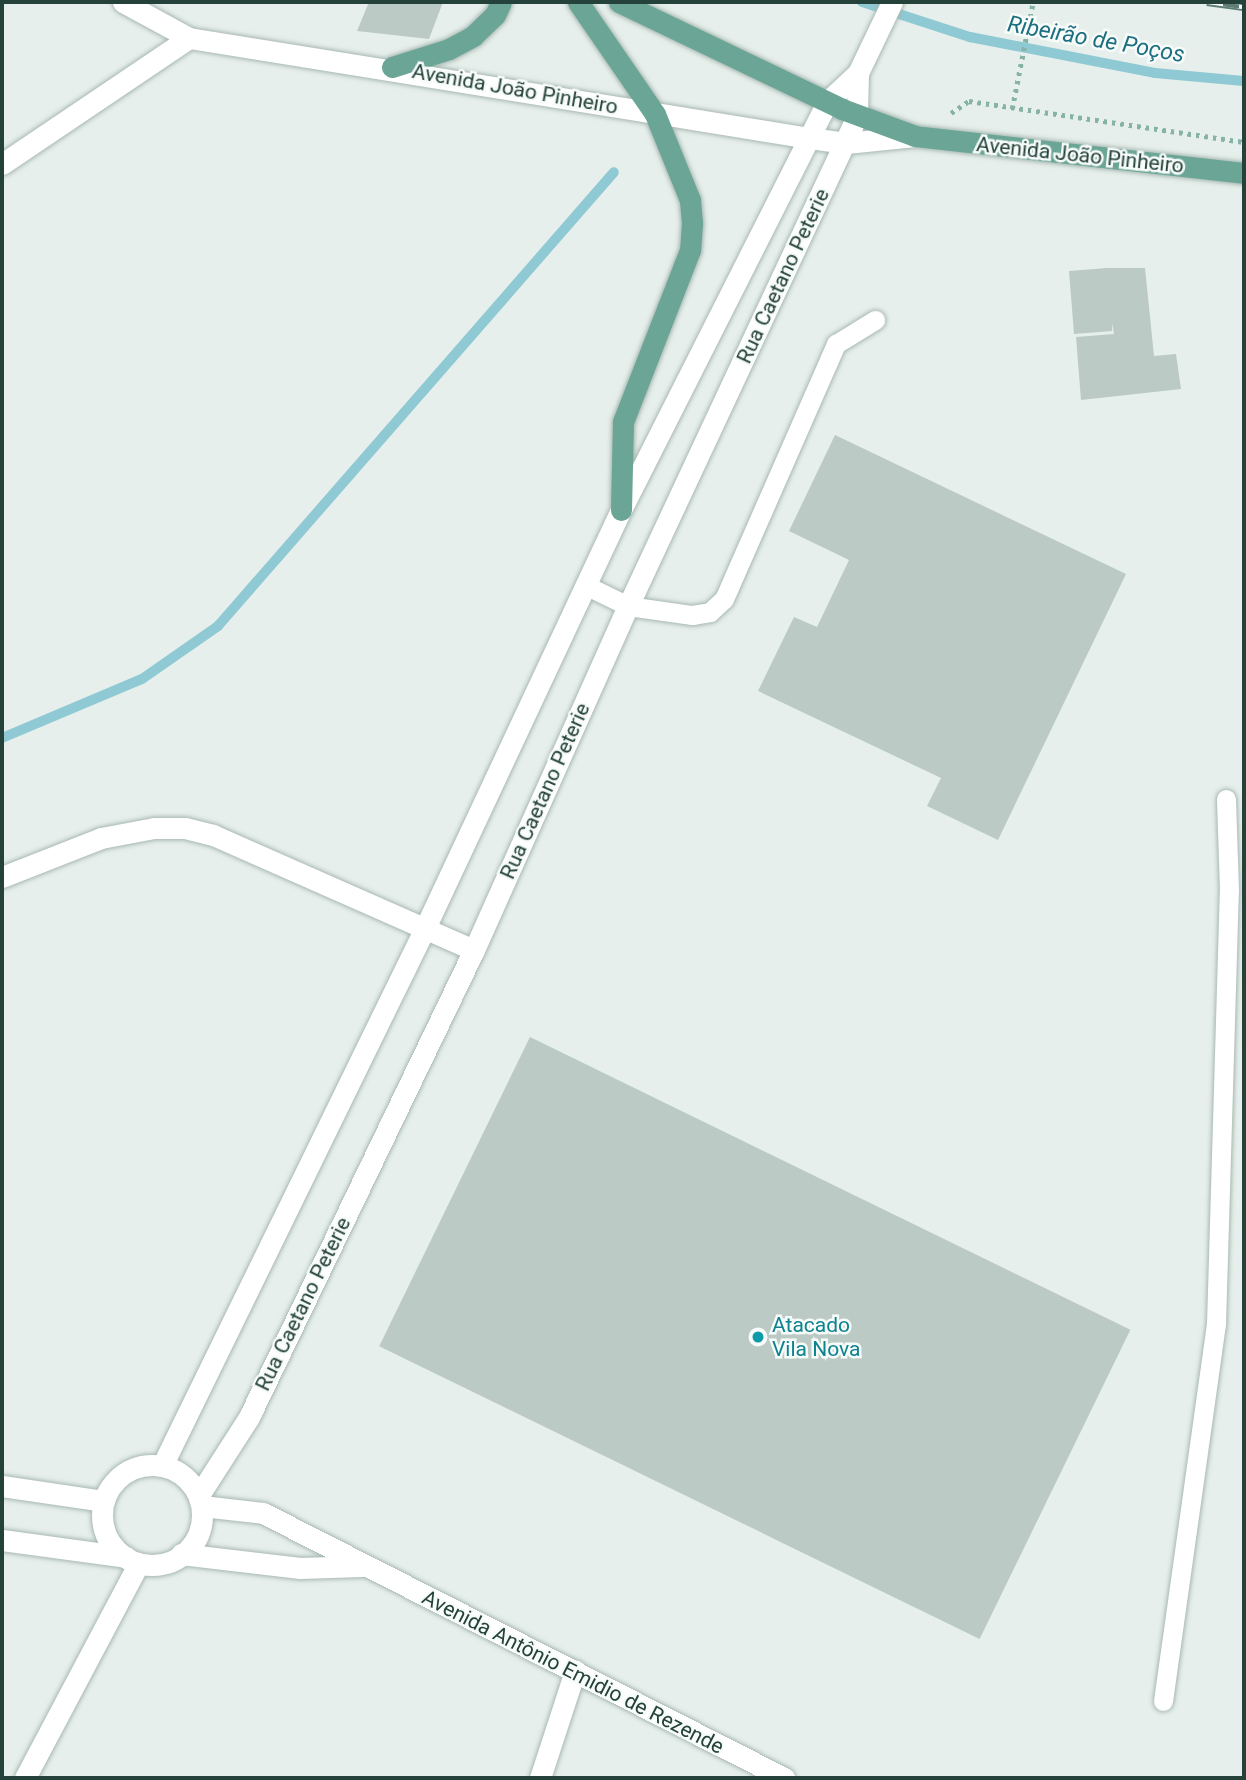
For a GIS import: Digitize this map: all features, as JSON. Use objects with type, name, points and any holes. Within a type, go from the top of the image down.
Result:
[{"type":"main road","points":[[392,67],[449,49],[474,36],[501,2]]},
{"type":"main road","points":[[578,2],[655,114],[690,200],[692,223],[690,250],[623,422],[621,510]]},
{"type":"main road","name":"Avenida João Pinheiro","points":[[619,2],[842,109],[915,136],[1244,173]]},
{"type":"street","name":"Avenida João Pinheiro","points":[[123,2],[189,38],[392,67],[655,114],[846,143],[915,136]]},
{"type":"street","name":"Rua Caetano Peterie","points":[[162,1465],[425,928],[621,510],[810,138],[842,109],[892,2]]},
{"type":"street","points":[[2,164],[189,38]]},
{"type":"street","name":"Rua Caetano Peterie","points":[[200,1501],[248,1417],[474,950],[628,606],[846,143],[842,109],[858,74]]},
{"type":"street","points":[[2,877],[101,838],[154,828],[185,828],[213,835],[474,950]]},
{"type":"street","points":[[2,1540],[157,1565],[181,1554],[197,1538],[200,1501],[177,1471],[162,1465],[142,1465],[125,1472],[103,1502],[102,1523],[110,1542],[133,1560]]},
{"type":"street","points":[[2,1486],[103,1502]]},
{"type":"street","name":"Avenida Antônio Emidio de Rezende","points":[[200,1501],[263,1513],[362,1566],[784,1778]]},
{"type":"street","name":"Avenida Antônio Emidio de Rezende","points":[[181,1554],[300,1568],[362,1566]]},
{"type":"street","points":[[25,1778],[133,1560]]},
{"type":"street","points":[[540,1778],[575,1671]]},
{"type":"lane","points":[[584,585],[628,606],[692,615],[710,612],[724,599],[836,344],[875,320]]},
{"type":"lane","points":[[1163,1701],[1216,1324],[1229,890],[1226,799]]},
{"type":"path","points":[[1012,110],[1033,2]]},
{"type":"path","points":[[915,136],[969,101],[1012,110],[1244,142]]},
{"type":"building","points":[[369,2],[443,2],[429,39],[357,31]]},
{"type":"building","points":[[1145,268],[1154,356],[1176,354],[1181,389],[1081,400],[1076,337],[1114,334],[1112,323],[1112,331],[1074,334],[1069,271]]},
{"type":"building","points":[[835,435],[1126,574],[998,840],[927,806],[941,778],[758,691],[794,617],[817,627],[849,560],[789,531]]},
{"type":"building","name":"Atacado Vila Nova","points":[[530,1037],[1130,1330],[980,1639],[379,1346]]},
{"type":"waterway","name":"Ribeirão de Poços","points":[[862,2],[970,37],[1155,73],[1244,81]]},
{"type":"waterway","points":[[2,738],[142,679],[218,626],[614,172]]},
{"type":"railway","points":[[1207,2],[1244,7]]},
{"type":"place","name":"Atacado Vila Nova","points":[[758,1337]]}]
